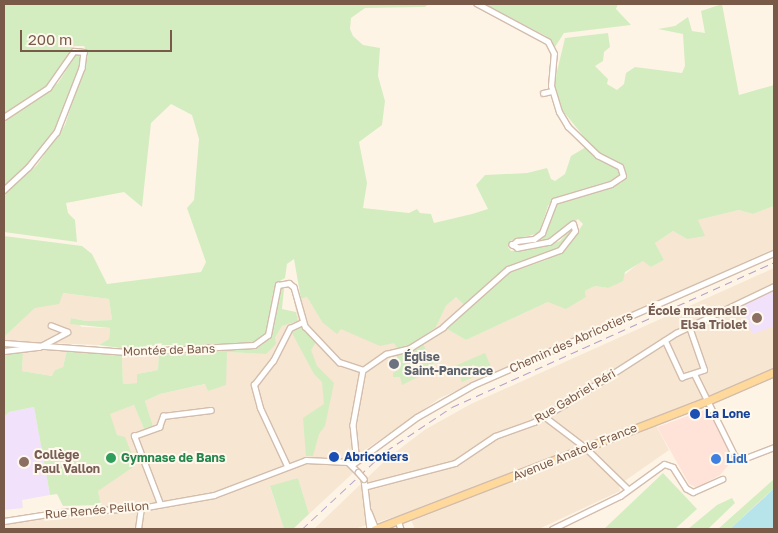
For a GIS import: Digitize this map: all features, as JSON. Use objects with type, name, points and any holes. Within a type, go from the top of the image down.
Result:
[{"type":"main road","name":"Avenue Anatole France","points":[[375,529],[395,524],[707,401],[774,372]]},
{"type":"street","points":[[370,529],[367,486],[354,462],[353,425],[363,370],[386,354],[420,343],[460,314],[508,269],[560,250],[575,231],[574,224],[550,242],[518,248],[512,245],[534,239],[542,233],[554,201],[622,179],[623,172],[620,167],[598,156],[568,127],[552,91],[554,54],[548,42],[477,4]]},
{"type":"street","points":[[4,117],[48,88],[74,51],[84,52],[84,60],[57,132],[29,167],[4,190]]},
{"type":"street","points":[[543,93],[552,91]]},
{"type":"street","name":"Chemin des Abricotiers","points":[[354,462],[417,417],[473,384],[774,253]]},
{"type":"street","name":"Montée de Bans","points":[[4,343],[42,344],[127,352],[254,345],[268,335],[278,285],[289,283],[294,286],[303,322]]},
{"type":"street","name":"Rue Gabriel Péri","points":[[367,486],[455,462],[495,436],[544,416],[665,340],[774,286]]},
{"type":"street","points":[[287,466],[260,408],[254,384],[273,361],[290,328],[303,322],[339,362],[363,370]]},
{"type":"street","points":[[4,351],[38,347],[67,334],[64,329],[51,326]]},
{"type":"street","points":[[665,340],[682,377],[695,375],[705,367],[689,327]]},
{"type":"street","points":[[695,375],[707,401],[712,404],[738,458],[774,447]]},
{"type":"street","name":"Rue Renée Peillon","points":[[160,504],[134,436],[159,427],[163,416],[211,410]]},
{"type":"street","points":[[544,416],[586,448],[628,489]]},
{"type":"street","name":"Rue Renée Peillon","points":[[4,521],[61,512],[141,508],[214,495],[287,466],[322,460],[354,462]]},
{"type":"street","points":[[552,529],[628,489],[664,464],[676,470],[686,488],[693,492],[722,479]]},
{"type":"street","points":[[138,529],[141,508]]},
{"type":"street","points":[[368,511],[375,529]]},
{"type":"street","points":[[395,524],[401,529]]},
{"type":"shaded area","points":[[774,206],[774,249],[440,398],[352,459],[350,468],[353,473],[309,514],[298,478],[270,487],[284,529],[4,529],[4,525],[57,516],[102,514],[98,491],[117,435],[109,414],[134,405],[144,429],[153,426],[145,401],[160,394],[206,384],[224,374],[227,352],[266,354],[282,326],[298,321],[294,302],[307,297],[322,322],[341,329],[436,327],[446,306],[456,297],[469,310],[447,329],[466,340],[548,302],[586,297],[585,291],[595,286],[608,288],[643,260],[651,267],[664,260],[655,243],[673,231],[687,239],[698,220],[739,210],[753,214]]},
{"type":"shaded area","points":[[774,268],[774,368],[653,420],[669,450],[619,485],[620,491],[539,529],[415,529],[408,513],[354,529],[314,529],[389,457],[426,429],[471,404]]},
{"type":"shaded area","points":[[774,288],[774,326],[753,334],[739,305]]},
{"type":"shaded area","points":[[62,293],[109,299],[112,320],[86,321],[71,318],[82,327],[110,328],[109,339],[99,345],[4,341],[4,337],[35,308]]},
{"type":"shaded area","points":[[44,348],[67,350],[63,367],[55,370],[53,376],[22,371],[23,353]]},
{"type":"shaded area","points":[[159,352],[158,370],[137,374],[137,383],[123,384],[122,356]]},
{"type":"shaded area","name":"Collège Paul Vallon","points":[[34,407],[50,495],[22,500],[23,508],[4,510],[4,417],[9,412]]},
{"type":"shaded area","points":[[710,408],[734,459],[720,475],[697,488],[689,484],[657,427]]},
{"type":"green space","points":[[4,4],[429,4],[425,7],[365,8],[351,18],[350,29],[353,36],[363,45],[380,48],[378,76],[385,101],[382,125],[359,142],[367,183],[363,208],[409,213],[417,209],[420,213],[431,214],[434,223],[472,214],[488,209],[476,185],[485,175],[527,173],[547,168],[551,179],[555,181],[565,174],[571,156],[586,147],[598,158],[618,168],[620,174],[616,179],[554,198],[548,206],[539,233],[510,241],[508,247],[511,251],[549,245],[560,241],[572,228],[564,244],[557,250],[506,268],[466,307],[456,297],[446,306],[436,327],[412,344],[397,348],[394,343],[380,346],[341,329],[337,334],[322,322],[307,297],[301,299],[294,259],[287,264],[285,278],[278,282],[273,293],[267,333],[249,345],[158,345],[127,349],[99,345],[109,339],[110,328],[70,324],[71,318],[86,321],[112,320],[109,299],[63,293],[59,304],[35,308],[4,337],[4,236],[82,246],[92,254],[107,284],[201,272],[206,262],[187,208],[194,200],[199,139],[192,115],[171,104],[151,123],[142,207],[124,192],[66,203],[68,213],[75,220],[77,242],[4,232],[4,194],[37,165],[65,125],[88,54],[84,46],[74,46],[62,70],[43,90],[4,113]]},
{"type":"green space","points":[[484,4],[618,4],[616,9],[631,25],[564,33],[555,47],[546,36]]},
{"type":"green space","points":[[722,4],[739,95],[774,85],[774,206],[753,214],[739,210],[698,220],[705,236],[687,239],[673,231],[655,243],[664,260],[651,267],[643,261],[625,272],[623,281],[608,288],[595,286],[585,291],[586,297],[566,309],[548,302],[466,340],[447,329],[508,273],[546,260],[569,245],[583,224],[578,219],[550,241],[541,243],[539,240],[545,233],[550,213],[557,201],[621,183],[626,177],[624,165],[597,153],[563,111],[554,84],[565,38],[608,33],[610,47],[604,52],[603,61],[595,66],[608,79],[607,84],[617,90],[624,84],[626,73],[635,67],[682,73],[685,66],[683,34],[658,29],[675,26],[688,17],[692,31],[705,33],[701,11]]},
{"type":"green space","points":[[77,53],[81,56],[80,67],[54,133],[29,163],[4,186],[4,119],[58,83]]},
{"type":"green space","points":[[281,287],[284,289],[282,309],[296,312],[298,321],[282,326],[275,338],[276,344],[266,354],[227,352],[226,385],[208,391],[205,384],[160,394],[145,401],[153,426],[144,429],[134,405],[110,414],[117,435],[125,437],[136,465],[98,491],[101,505],[63,506],[57,494],[50,495],[34,407],[9,412],[4,417],[4,354],[23,353],[22,371],[52,376],[55,370],[63,367],[67,350],[122,356],[123,384],[137,383],[137,374],[158,370],[159,352],[223,351],[262,345],[274,328],[276,300]]},
{"type":"green space","points":[[294,328],[303,328],[316,342],[311,350],[317,366],[334,383],[325,426],[319,434],[313,456],[306,456],[303,418],[324,404],[322,382],[314,374],[291,331]]},
{"type":"green space","points":[[423,344],[436,368],[402,385],[400,377],[393,377],[393,373],[400,368],[396,353]]},
{"type":"green space","points":[[485,353],[492,369],[462,382],[455,366]]},
{"type":"green space","points":[[663,473],[697,509],[675,529],[604,529]]},
{"type":"green space","points":[[298,478],[309,514],[293,529],[284,529],[270,486]]},
{"type":"green space","points":[[774,479],[774,488],[730,529],[718,529]]},
{"type":"green space","points":[[732,498],[735,503],[708,529],[688,529],[717,505]]},
{"type":"water","points":[[774,488],[774,529],[730,529],[766,496]]},
{"type":"railway","points":[[302,529],[386,451],[452,407],[774,262]]},
{"type":"place","name":"École maternelle Elsa Triolet","points":[[757,318]]},
{"type":"place","name":"Église Saint-Pancrace","points":[[394,364]]},
{"type":"place","name":"La Lone","points":[[695,414]]},
{"type":"place","name":"Abricotiers","points":[[334,457]]},
{"type":"place","name":"Gymnase de Bans","points":[[111,458]]},
{"type":"place","name":"Lidl","points":[[716,459]]},
{"type":"place","name":"Collège Paul Vallon","points":[[24,462]]}]
